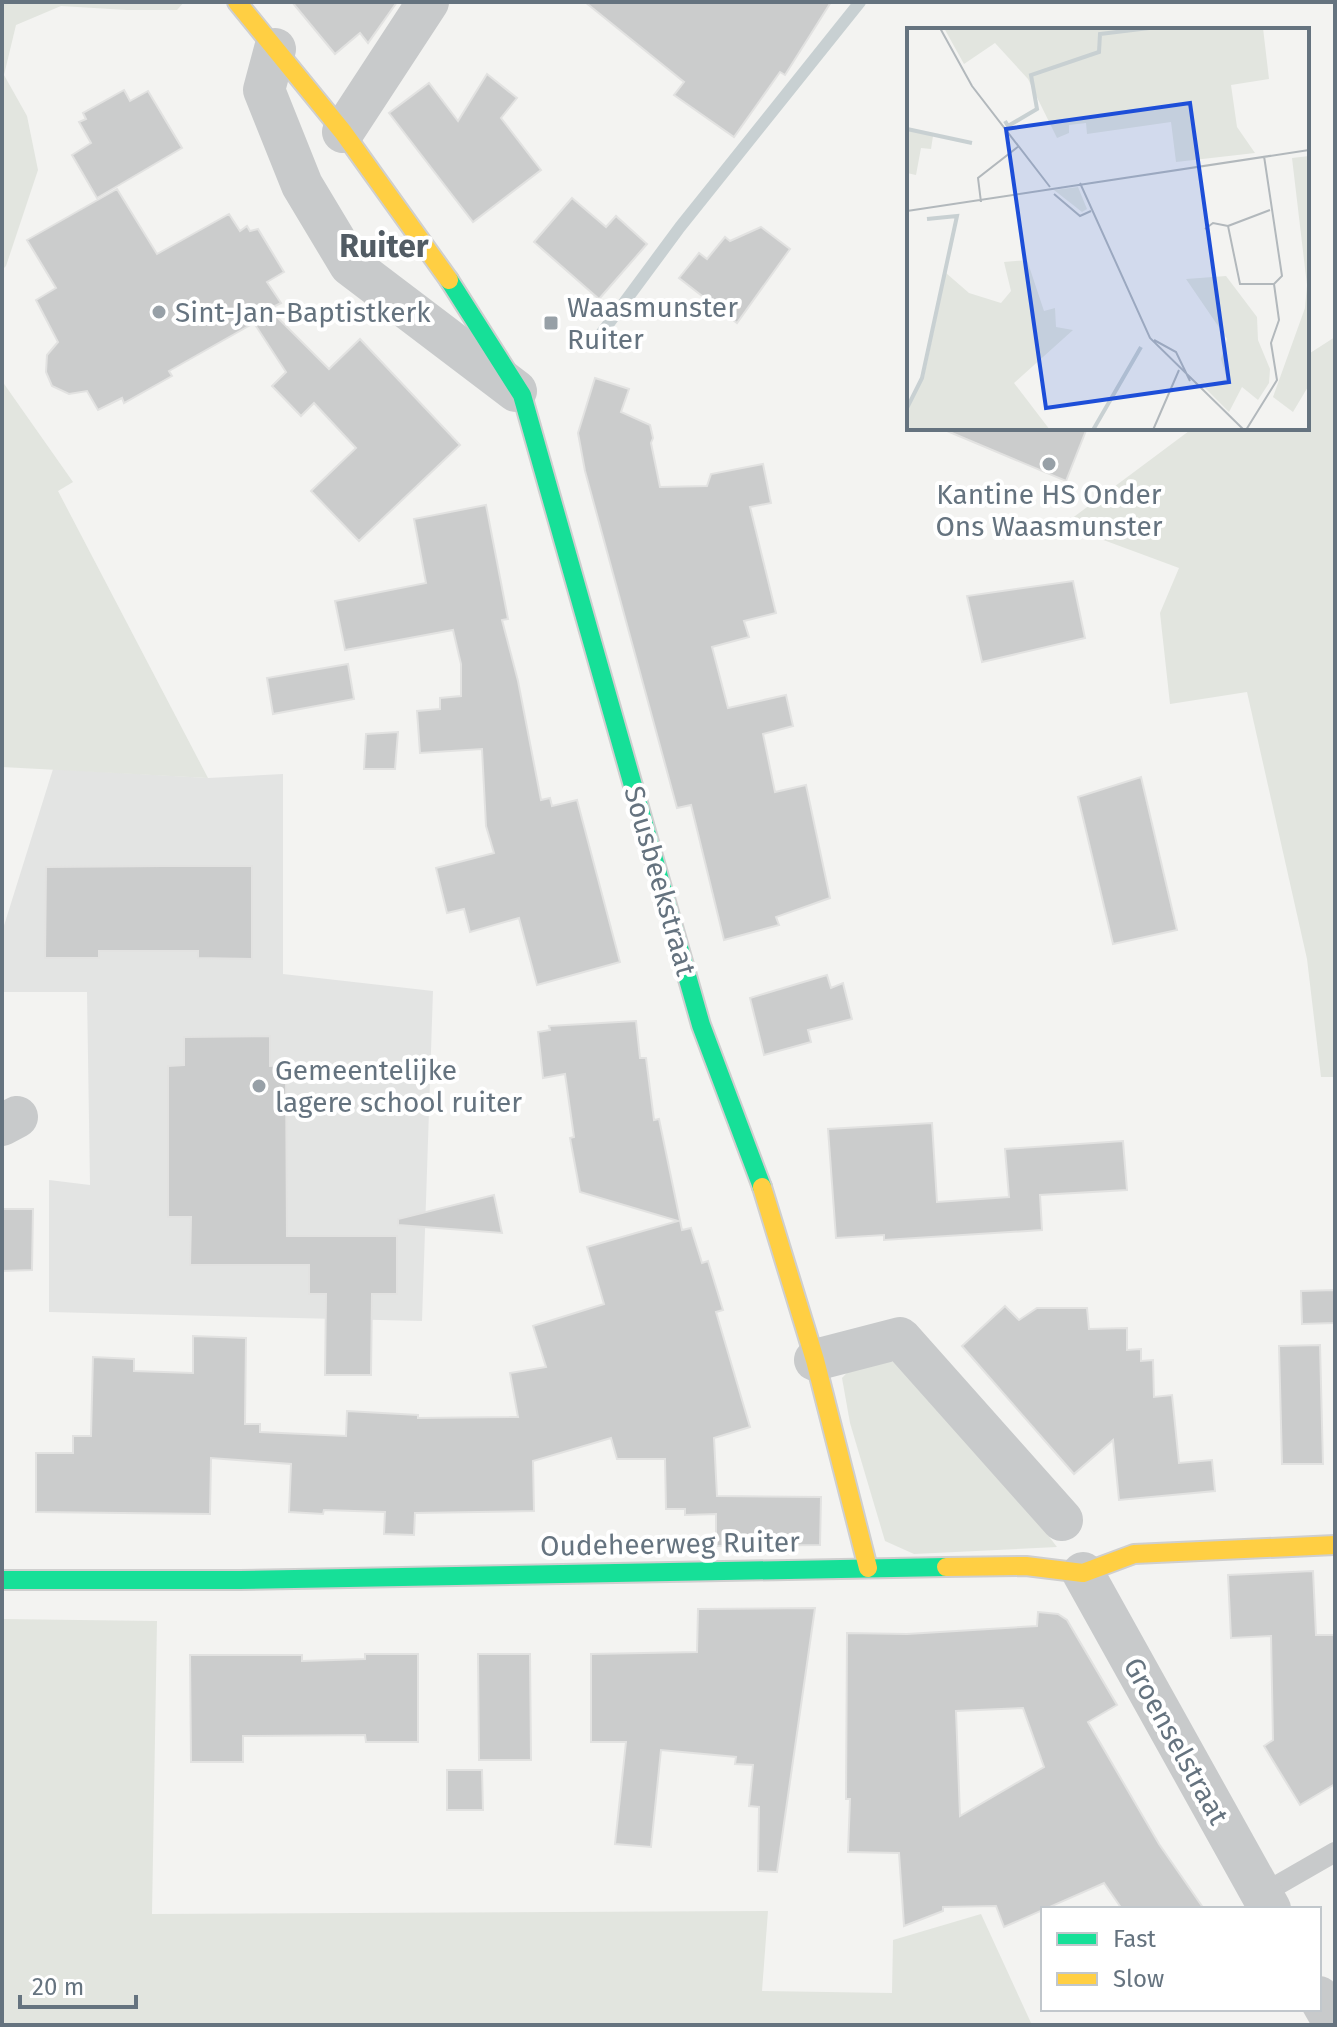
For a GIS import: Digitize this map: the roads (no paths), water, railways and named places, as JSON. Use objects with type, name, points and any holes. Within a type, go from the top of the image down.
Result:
[{"type":"street","name":"Sousbeekstraat","points":[[237,2],[343,132],[447,277],[522,395],[701,1025],[765,1194],[815,1360],[868,1568]]},
{"type":"street","points":[[343,132],[428,2]]},
{"type":"street","points":[[275,49],[264,90],[302,185],[350,265],[522,395]]},
{"type":"street","points":[[815,1360],[900,1338],[1062,1520]]},
{"type":"street","name":"Oudeheerweg Ruiter","points":[[2,1580],[256,1580],[1026,1566],[1083,1573],[1134,1554],[1335,1545]]},
{"type":"street","name":"Groenselstraat","points":[[1083,1573],[1266,1902]]},
{"type":"street","points":[[1321,2000],[1335,2025]]},
{"type":"lane","points":[[1266,1902],[1335,1852]]},
{"type":"waterway","points":[[598,338],[680,227],[860,2]]},
{"type":"place","name":"Sint-Jan-Baptistkerk","points":[[159,312]]},
{"type":"place","name":"Waasmunster Ruiter","points":[[551,323]]},
{"type":"place","name":"Kantine HS Onder Ons Waasmunster","points":[[1049,464]]},
{"type":"place","name":"Gemeentelijke lagere school ruiter","points":[[259,1086]]},
{"type":"district","name":"Ruiter","points":[[384,246]]}]
